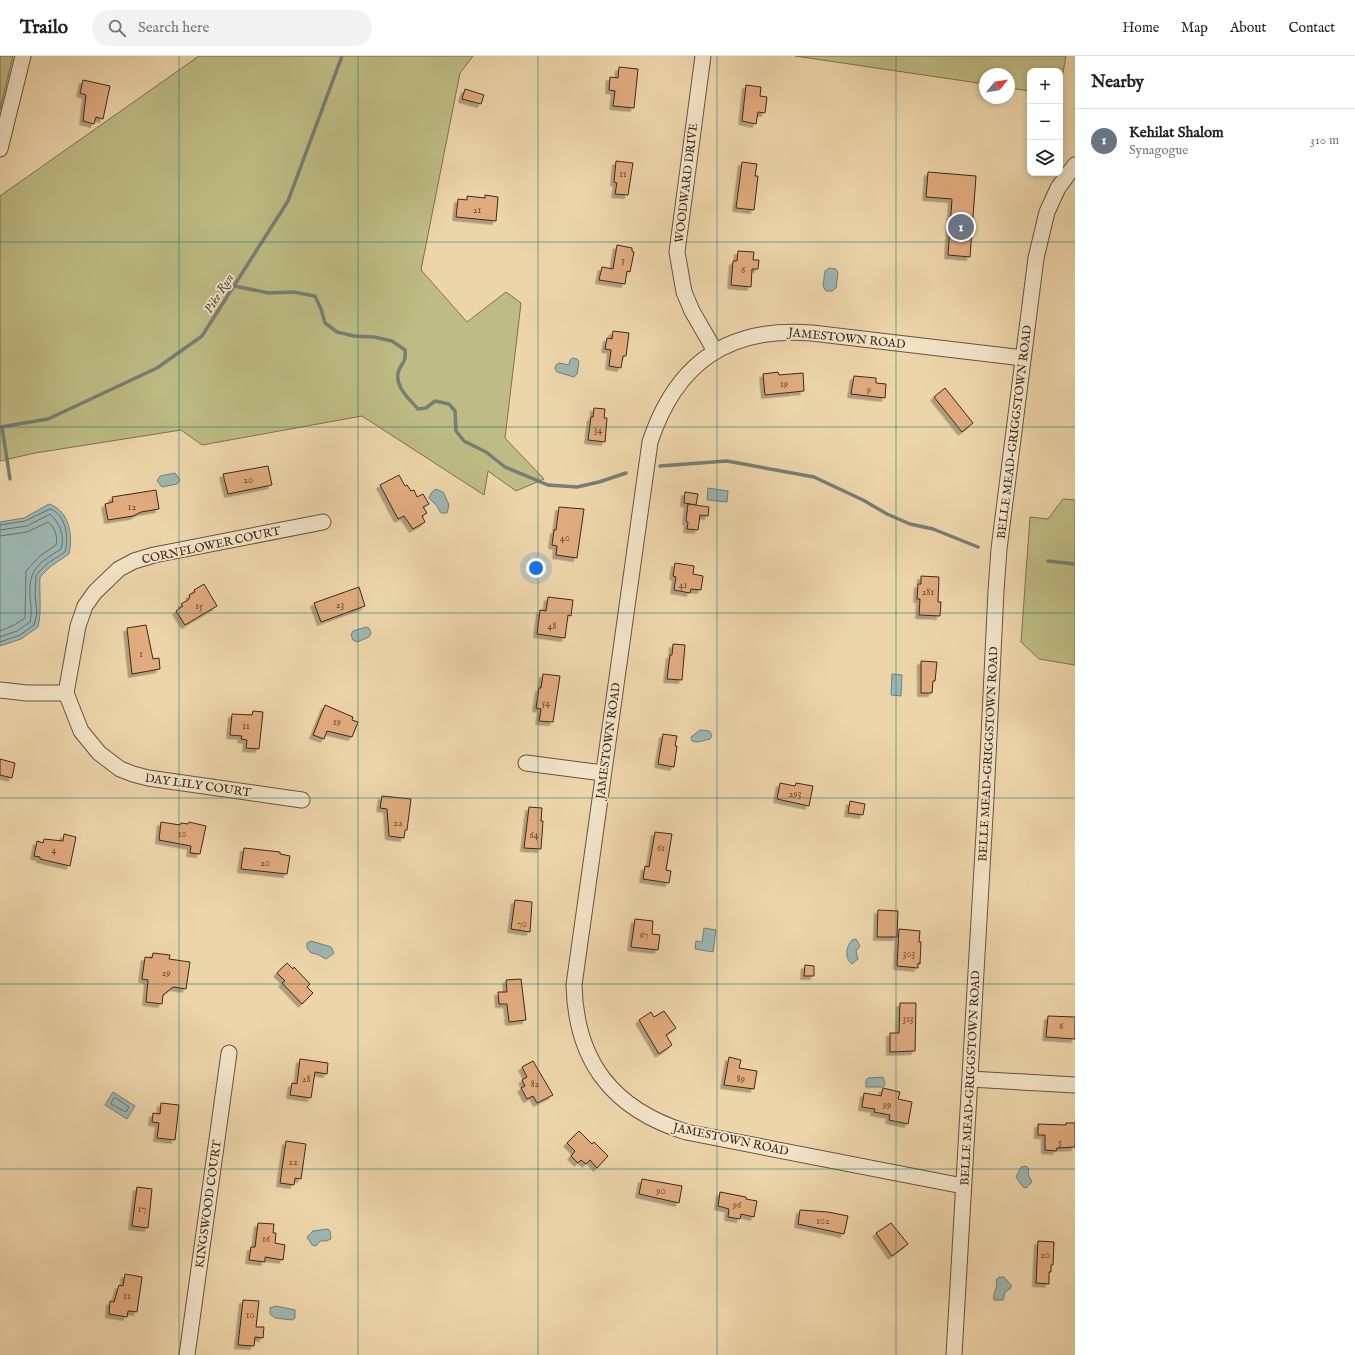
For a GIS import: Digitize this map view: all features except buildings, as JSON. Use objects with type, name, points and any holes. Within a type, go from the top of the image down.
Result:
[{"type":"street","points":[[0,149],[23,56]]},
{"type":"street","name":"WOODWARD DRIVE","points":[[703,56],[677,252],[684,292],[692,311],[716,351]]},
{"type":"street","name":"BELLE MEAD-GRIGGSTOWN ROAD","points":[[954,1355],[999,549],[1036,258],[1047,212],[1058,188],[1075,165]]},
{"type":"street","name":"JAMESTOWN ROAD","points":[[963,1186],[686,1132],[648,1117],[632,1107],[606,1082],[592,1061],[584,1044],[574,1004],[574,985],[650,442],[663,408],[673,392],[698,364],[716,351],[753,336],[792,331],[1023,358]]},
{"type":"street","name":"CORNFLOWER COURT","points":[[66,693],[78,626],[85,606],[95,592],[119,569],[134,561],[154,555],[323,522]]},
{"type":"street","points":[[0,690],[27,693],[66,693]]},
{"type":"street","name":"DAY LILY COURT","points":[[66,693],[81,731],[98,753],[120,769],[148,778],[302,800]]},
{"type":"street","points":[[526,763],[603,773]]},
{"type":"street","name":"KINGSWOOD COURT","points":[[187,1355],[229,1054]]},
{"type":"street","points":[[970,1079],[1075,1085]]},
{"type":"shaded area","points":[[0,56],[13,56],[0,110]]},
{"type":"shaded area","points":[[199,56],[473,56],[460,73],[421,270],[467,322],[506,292],[521,303],[505,438],[544,479],[516,491],[488,471],[484,495],[362,416],[202,445],[181,430],[35,453],[0,461],[0,196]]},
{"type":"shaded area","points":[[795,56],[1066,56],[1063,72],[1063,68],[1027,68],[1027,91],[1015,89],[1015,68],[979,68],[979,83]]},
{"type":"shaded area","points":[[1063,499],[1075,500],[1075,665],[1039,659],[1021,642],[1030,517],[1048,519]]},
{"type":"water","points":[[829,268],[836,269],[838,273],[836,288],[832,291],[826,291],[823,286],[825,271]]},
{"type":"water","points":[[573,358],[577,359],[579,362],[577,374],[574,377],[557,372],[555,369],[556,365],[559,363],[569,365],[570,360]]},
{"type":"water","points":[[175,473],[180,480],[177,484],[162,487],[157,481],[160,476]]},
{"type":"water","points":[[708,488],[728,491],[727,502],[707,500]]},
{"type":"water","points":[[436,489],[443,492],[449,505],[447,513],[441,513],[437,506],[429,498],[432,492]]},
{"type":"water","points":[[49,504],[56,507],[66,518],[71,540],[69,554],[51,566],[40,577],[40,609],[38,627],[21,639],[0,646],[0,522],[24,518]]},
{"type":"water","points":[[366,627],[369,628],[371,633],[369,637],[357,642],[353,640],[351,635],[353,631]]},
{"type":"water","points":[[892,674],[902,675],[901,696],[891,695]]},
{"type":"water","points":[[700,730],[709,731],[712,735],[710,739],[698,742],[692,741],[691,737]]},
{"type":"water","points":[[704,928],[716,930],[713,952],[695,949],[696,941],[702,942]]},
{"type":"water","points":[[856,939],[860,946],[856,951],[858,959],[852,964],[849,962],[847,956],[847,949],[852,940]]},
{"type":"water","points":[[311,941],[331,947],[334,953],[326,959],[317,954],[311,953],[307,948],[307,943]]},
{"type":"water","points":[[883,1077],[885,1084],[883,1087],[866,1087],[866,1080],[868,1078]]},
{"type":"water","points":[[113,1092],[135,1106],[127,1119],[105,1105]]},
{"type":"water","points":[[1026,1166],[1029,1169],[1028,1174],[1032,1182],[1026,1188],[1023,1187],[1016,1177],[1021,1167]]},
{"type":"water","points":[[328,1229],[330,1231],[331,1239],[320,1241],[316,1246],[312,1245],[307,1237],[313,1231]]},
{"type":"water","points":[[999,1277],[1004,1277],[1011,1285],[1011,1288],[1005,1292],[1003,1300],[994,1300],[997,1285],[996,1280]]},
{"type":"water","points":[[276,1306],[295,1310],[295,1318],[292,1320],[275,1318],[270,1314],[270,1308]]},
{"type":"waterway","name":"Pike Run","points":[[0,427],[48,419],[157,368],[202,336],[288,201],[342,56]]},
{"type":"waterway","points":[[234,286],[269,293],[293,292],[315,296],[325,323],[337,332],[354,336],[374,337],[392,341],[405,350],[405,359],[399,370],[398,381],[410,401],[418,409],[426,408],[435,401],[449,404],[455,411],[456,431],[464,441],[486,452],[505,467],[548,485],[577,487],[599,482],[626,473]]},
{"type":"waterway","points":[[2,427],[10,479]]},
{"type":"waterway","points":[[660,466],[727,461],[814,477],[910,524],[933,529],[978,547]]},
{"type":"waterway","points":[[1048,561],[1075,564]]},
{"type":"place","name":"Kehilat Shalom","points":[[961,227]]}]
